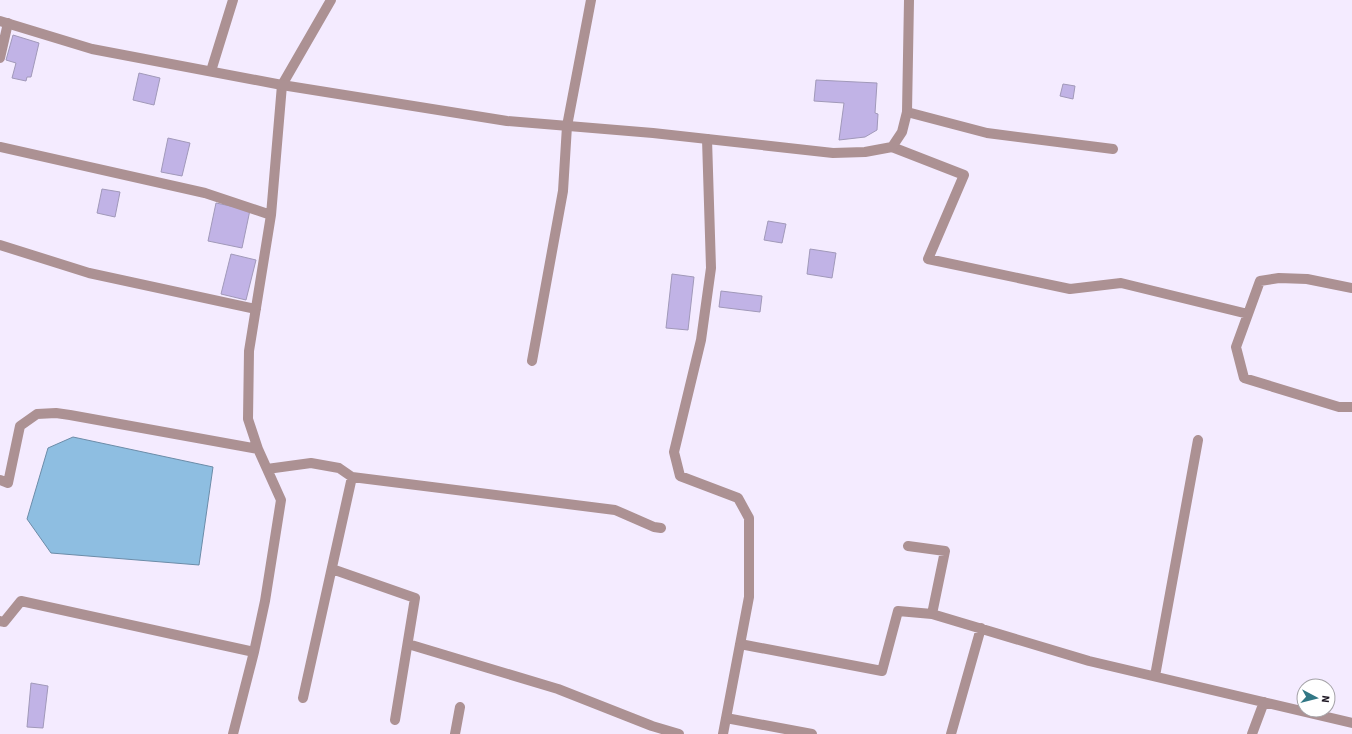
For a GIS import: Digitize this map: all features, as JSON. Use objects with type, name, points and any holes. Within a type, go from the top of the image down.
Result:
[{"type":"street","points":[[211,71],[233,0]]},
{"type":"street","points":[[233,734],[254,652],[265,601],[281,500],[258,449],[248,419],[249,351],[271,215],[282,85],[331,0]]},
{"type":"street","points":[[532,361],[564,191],[567,126],[591,0]]},
{"type":"street","points":[[892,147],[902,132],[907,112],[909,0]]},
{"type":"street","points":[[0,58],[4,22],[92,49],[282,85],[507,121],[707,139],[834,153],[865,152],[892,147],[964,175],[928,259],[1070,289],[1121,283],[1248,314]]},
{"type":"street","points":[[907,112],[987,133],[1113,149]]},
{"type":"street","points":[[707,139],[711,268],[701,340],[674,452],[680,476],[738,498],[749,518],[749,597],[723,734]]},
{"type":"street","points":[[0,147],[205,193],[271,215]]},
{"type":"street","points":[[0,245],[89,273],[256,309]]},
{"type":"street","points":[[1352,288],[1307,279],[1279,278],[1260,281],[1236,346],[1244,378],[1339,407],[1352,407]]},
{"type":"street","points":[[0,480],[8,482],[20,426],[37,414],[56,413],[70,415],[258,449]]},
{"type":"street","points":[[1155,676],[1198,440]]},
{"type":"street","points":[[267,469],[311,463],[339,468],[352,477],[615,510],[654,527],[662,528]]},
{"type":"street","points":[[303,698],[352,477]]},
{"type":"street","points":[[908,546],[945,551],[932,614]]},
{"type":"street","points":[[332,569],[416,598],[395,720]]},
{"type":"street","points":[[0,621],[4,622],[21,601],[254,652]]},
{"type":"street","points":[[740,644],[882,671],[898,611],[932,614],[1089,661],[1352,723]]},
{"type":"street","points":[[951,734],[981,628]]},
{"type":"street","points":[[408,644],[558,689],[652,726],[678,734]]},
{"type":"street","points":[[1252,734],[1264,702]]},
{"type":"street","points":[[455,734],[460,707]]},
{"type":"street","points":[[726,718],[812,734]]},
{"type":"water","points":[[73,437],[213,467],[199,565],[51,553],[27,519],[48,448]]},
{"type":"building","points":[[13,35],[39,43],[31,77],[27,77],[26,81],[12,78],[16,63],[6,60]]},
{"type":"building","points":[[139,73],[160,78],[154,105],[133,100]]},
{"type":"building","points":[[816,80],[877,83],[875,113],[878,114],[877,130],[865,137],[839,140],[844,103],[814,101]]},
{"type":"building","points":[[1063,84],[1075,86],[1073,99],[1060,96]]},
{"type":"building","points":[[168,138],[190,143],[182,176],[161,172]]},
{"type":"building","points":[[102,189],[120,192],[115,217],[97,213]]},
{"type":"building","points":[[216,203],[250,210],[242,248],[208,241]]},
{"type":"building","points":[[768,221],[786,224],[782,243],[764,240]]},
{"type":"building","points":[[810,249],[836,253],[832,278],[807,274]]},
{"type":"building","points":[[231,254],[256,260],[246,300],[221,294]]},
{"type":"building","points":[[672,274],[694,277],[688,330],[666,328]]},
{"type":"building","points":[[721,291],[762,296],[760,312],[719,307]]},
{"type":"building","points":[[31,683],[48,686],[43,728],[27,727]]}]
